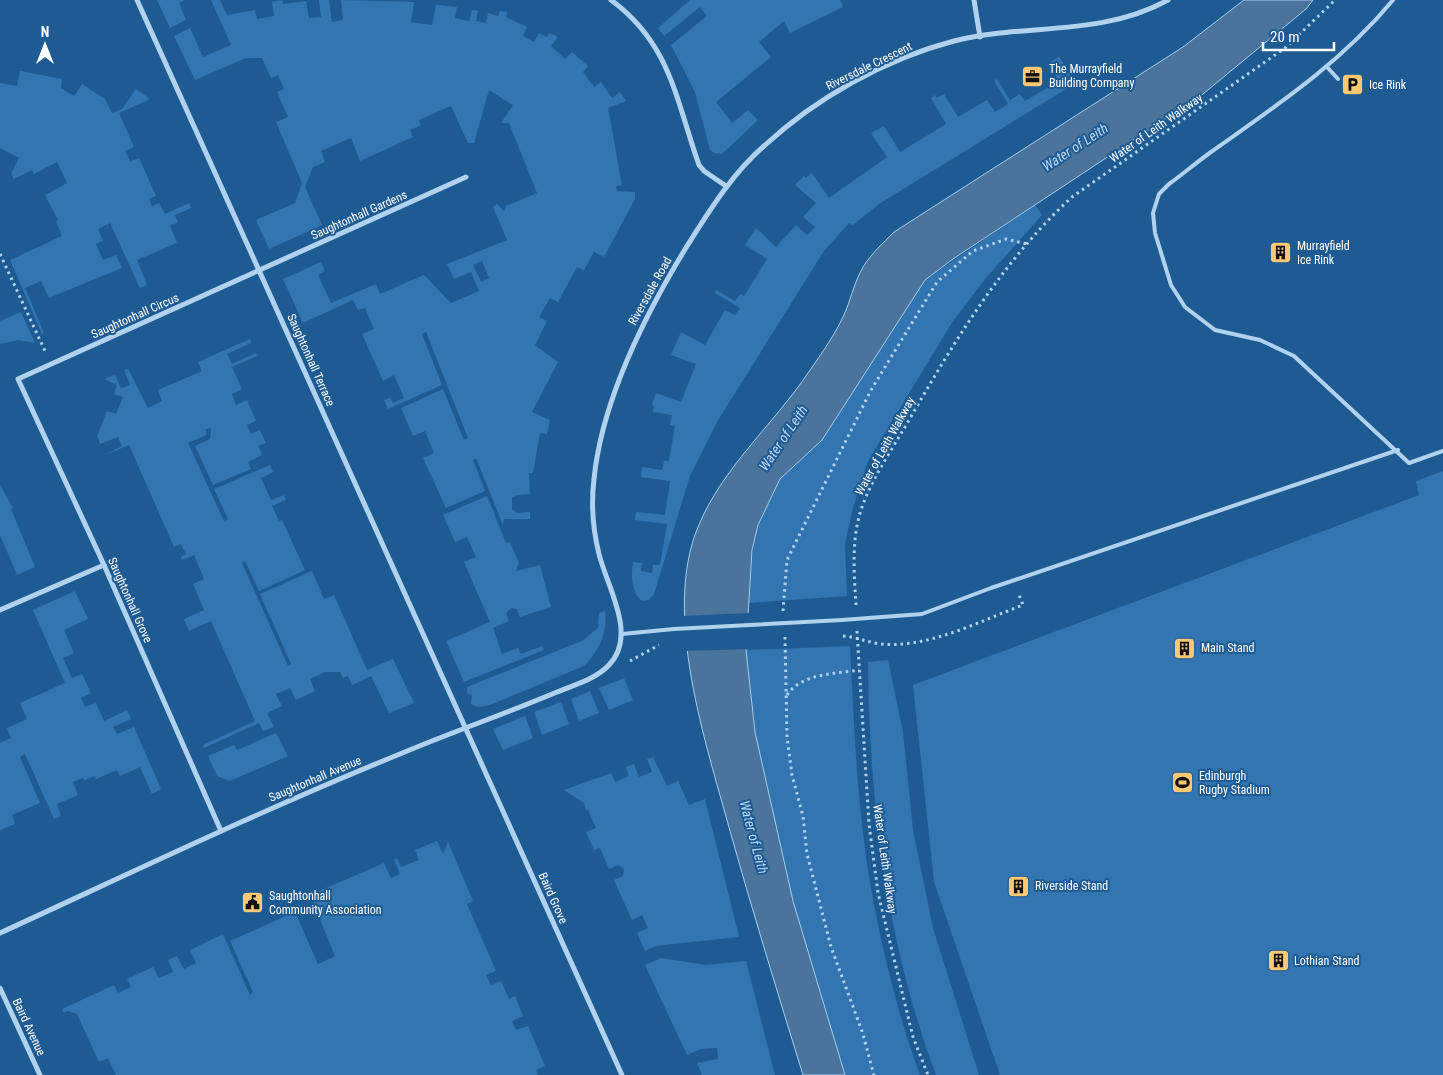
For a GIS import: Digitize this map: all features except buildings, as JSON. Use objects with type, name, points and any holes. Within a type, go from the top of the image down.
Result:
[{"type":"street","name":"Saughtonhall Terrace","points":[[137,0],[261,271],[465,729]]},
{"type":"street","points":[[611,0],[640,26],[660,55],[673,80],[699,165],[704,172],[726,186]]},
{"type":"street","points":[[974,0],[980,37]]},
{"type":"street","name":"Riversdale Crescent","points":[[726,186],[746,163],[780,132],[814,106],[884,68],[926,50],[980,37],[1104,24],[1142,13],[1168,0]]},
{"type":"street","name":"Saughtonhall Gardens","points":[[261,271],[466,177]]},
{"type":"street","name":"Riversdale Road","points":[[622,634],[598,553],[594,529],[593,495],[596,461],[618,386],[647,315],[726,186]]},
{"type":"street","name":"Saughtonhall Circus","points":[[18,379],[261,271]]},
{"type":"street","name":"Saughtonhall Grove","points":[[18,379],[104,565],[221,831]]},
{"type":"street","points":[[0,610],[104,565]]},
{"type":"street","name":"Saughtonhall Avenue","points":[[0,933],[221,831],[385,760],[532,703],[604,670],[618,652],[622,634]]},
{"type":"street","name":"Baird Grove","points":[[465,729],[622,1075]]},
{"type":"street","name":"Baird Avenue","points":[[0,988],[40,1075]]},
{"type":"lane","points":[[1393,0],[1379,17],[1327,67],[1279,105],[1168,184],[1159,194],[1152,213],[1156,240],[1171,285],[1185,308],[1215,330],[1260,340],[1294,356],[1398,450],[1409,463],[1443,451]]},
{"type":"lane","points":[[1327,67],[1338,79]]},
{"type":"lane","points":[[622,634],[674,628],[856,620],[922,614],[1013,580],[1398,450]]},
{"type":"path","name":"Water of Leith Walkway","points":[[928,1075],[913,1037],[878,893],[868,815],[856,620],[854,539],[862,507],[942,361],[965,326],[1018,255],[1048,219],[1072,197],[1285,48],[1335,0]]},
{"type":"path","points":[[0,254],[51,364]]},
{"type":"path","points":[[842,636],[858,637],[880,644],[925,642],[1023,605],[1013,580]]},
{"type":"path","points":[[626,663],[642,657],[660,644],[667,643]]},
{"type":"path","points":[[786,697],[791,690],[812,678],[859,670]]},
{"type":"shaded area","points":[[157,0],[185,0],[179,3],[186,20],[170,28]]},
{"type":"shaded area","points":[[211,0],[220,0],[227,15],[255,10],[257,19],[274,16],[272,2],[282,0],[283,4],[306,1],[309,18],[321,17],[319,0],[329,0],[332,22],[343,20],[341,0],[414,2],[411,22],[432,25],[436,5],[457,7],[455,18],[469,21],[472,10],[478,11],[476,21],[486,23],[488,13],[498,16],[500,11],[507,12],[506,17],[527,27],[523,36],[534,42],[539,33],[547,37],[549,33],[558,37],[551,46],[565,59],[572,52],[588,66],[583,72],[594,87],[601,82],[612,98],[620,92],[626,101],[608,108],[622,185],[616,186],[617,191],[635,192],[635,199],[604,257],[594,252],[584,270],[577,267],[558,302],[550,298],[539,317],[547,321],[535,345],[558,362],[532,412],[550,420],[547,434],[540,433],[533,473],[529,473],[530,494],[517,495],[512,498],[512,509],[517,513],[530,512],[530,519],[504,519],[503,525],[476,458],[473,460],[485,491],[446,508],[423,458],[434,453],[425,431],[413,436],[401,408],[443,389],[464,440],[468,438],[426,332],[422,334],[442,385],[388,409],[384,400],[390,398],[393,403],[404,398],[394,375],[383,381],[362,334],[374,329],[365,308],[358,310],[353,300],[303,323],[283,279],[321,262],[325,271],[318,275],[331,303],[376,284],[380,294],[424,275],[451,303],[479,291],[471,272],[454,279],[447,264],[507,240],[493,207],[497,204],[504,211],[506,206],[537,193],[509,123],[501,123],[513,105],[489,90],[474,143],[468,143],[451,106],[419,120],[421,125],[410,130],[413,137],[360,161],[351,138],[321,151],[325,162],[313,167],[305,187],[322,225],[269,249],[256,220],[295,203],[302,183],[276,122],[288,117],[277,92],[284,89],[278,75],[271,78],[262,58],[246,58],[195,80],[174,36],[190,28],[203,57],[231,45]],"holes":[[[482,261],[489,278],[481,282],[473,265]]]},
{"type":"shaded area","points":[[690,0],[840,0],[843,7],[790,33],[784,21],[759,42],[771,57],[716,102],[732,123],[748,110],[758,120],[722,154],[714,153],[710,150],[695,92],[671,45],[707,16],[700,7],[664,36],[658,28]]},
{"type":"shaded area","points":[[1059,57],[1076,83],[879,204],[853,225],[849,223],[824,251],[717,422],[690,476],[654,594],[649,600],[642,601],[634,588],[632,578],[633,562],[642,563],[641,571],[652,573],[653,565],[660,565],[667,524],[635,520],[636,512],[665,515],[670,481],[641,477],[642,467],[662,470],[664,461],[669,461],[675,426],[670,425],[672,415],[653,412],[654,406],[652,405],[656,393],[681,402],[696,364],[671,355],[681,332],[705,345],[725,310],[735,315],[740,308],[715,293],[716,290],[735,301],[740,294],[744,296],[767,259],[745,245],[756,228],[776,247],[796,225],[807,235],[815,227],[803,217],[816,203],[795,185],[804,176],[806,178],[812,173],[829,198],[887,157],[871,133],[884,126],[900,152],[946,124],[931,98],[935,95],[937,98],[944,94],[958,117],[987,100],[995,112],[1008,104],[994,81],[997,79],[1010,100],[1020,94],[1025,101],[1059,81],[1048,63]]},
{"type":"shaded area","points":[[20,71],[62,79],[61,88],[74,96],[82,84],[105,99],[112,113],[122,109],[136,89],[150,99],[119,113],[134,147],[125,151],[130,161],[139,158],[156,196],[149,199],[152,206],[159,203],[165,214],[189,203],[191,208],[175,215],[178,223],[170,225],[177,243],[137,260],[147,285],[140,288],[110,223],[98,229],[103,241],[96,244],[103,260],[116,255],[122,268],[49,298],[41,281],[25,288],[44,333],[42,334],[10,260],[62,236],[56,221],[58,220],[45,195],[67,183],[57,162],[34,174],[32,170],[14,179],[11,174],[19,158],[0,148],[0,83],[17,86]]},
{"type":"shaded area","points":[[1035,205],[1042,215],[986,278],[953,321],[868,461],[853,508],[845,544],[847,596],[748,603],[754,540],[758,525],[780,479],[822,440],[925,280]]},
{"type":"shaded area","points":[[21,312],[35,343],[18,340],[0,344],[0,321]]},
{"type":"shaded area","points":[[250,339],[251,343],[227,354],[232,364],[256,353],[257,356],[232,367],[242,389],[232,394],[236,405],[247,400],[256,421],[247,425],[251,434],[260,430],[266,443],[258,446],[262,455],[248,462],[251,469],[213,485],[195,446],[210,439],[211,428],[206,429],[206,435],[188,443],[224,521],[228,519],[214,489],[270,465],[273,472],[261,478],[271,500],[284,495],[286,500],[272,506],[279,521],[282,520],[305,570],[259,591],[245,561],[242,563],[288,666],[291,664],[260,594],[312,571],[324,599],[334,595],[367,670],[393,659],[414,703],[389,713],[371,676],[352,685],[348,676],[343,678],[340,672],[325,672],[310,679],[315,691],[296,700],[290,688],[276,694],[282,706],[267,713],[274,727],[263,731],[259,723],[204,748],[203,745],[255,721],[211,621],[189,631],[184,619],[204,610],[193,584],[204,579],[194,555],[182,560],[181,557],[186,554],[181,544],[174,547],[129,445],[105,455],[122,446],[118,437],[100,444],[97,436],[107,411],[116,414],[123,397],[114,394],[117,385],[104,379],[115,375],[121,388],[130,385],[124,370],[128,369],[148,408],[162,401],[158,390],[202,371],[198,362]]},
{"type":"shaded area","name":"Edinburgh Rugby Stadium","points":[[1443,471],[1443,1075],[1000,1075],[934,882],[913,685],[1419,495],[1416,481]]},
{"type":"shaded area","points":[[0,485],[13,508],[11,509],[35,567],[17,575],[0,535]]},
{"type":"shaded area","points":[[487,496],[506,543],[510,542],[519,563],[516,571],[540,565],[551,607],[520,617],[517,609],[511,608],[506,613],[509,621],[493,628],[502,654],[518,648],[521,654],[542,646],[544,650],[464,682],[446,641],[490,622],[464,562],[476,557],[467,537],[455,542],[443,515]]},
{"type":"shaded area","points":[[75,591],[88,619],[64,630],[74,653],[63,658],[72,678],[82,674],[91,693],[81,698],[85,707],[96,703],[104,721],[127,710],[131,719],[113,727],[117,734],[134,727],[161,789],[152,794],[140,767],[120,776],[117,770],[96,779],[95,776],[84,780],[83,778],[73,782],[78,795],[57,804],[61,816],[54,819],[25,754],[20,757],[40,803],[12,815],[15,824],[0,830],[0,743],[11,738],[7,728],[27,719],[20,703],[65,683],[33,610]]},
{"type":"shaded area","points":[[605,611],[604,634],[598,648],[584,666],[490,705],[478,707],[471,704],[472,695],[467,693],[467,687],[582,641],[598,628],[599,613]]},
{"type":"shaded area","points":[[850,646],[859,797],[866,858],[891,982],[920,1075],[845,1075],[793,901],[755,732],[746,650]]},
{"type":"shaded area","points":[[888,660],[903,732],[913,830],[933,928],[979,1075],[936,1075],[919,1025],[893,923],[884,872],[872,767],[868,662]]},
{"type":"shaded area","points":[[624,678],[633,700],[609,710],[599,688]]},
{"type":"shaded area","points":[[590,691],[599,713],[579,721],[571,699]]},
{"type":"shaded area","points":[[561,702],[569,724],[542,735],[534,712]]},
{"type":"shaded area","points":[[525,716],[533,738],[503,750],[493,729]]},
{"type":"shaded area","points":[[276,733],[288,756],[230,781],[217,776],[208,756],[234,745],[237,750]]},
{"type":"shaded area","points":[[653,757],[667,786],[678,781],[689,805],[705,799],[739,937],[656,946],[645,951],[637,933],[648,928],[642,915],[632,920],[614,880],[623,876],[624,869],[618,865],[609,869],[600,848],[594,850],[586,832],[596,828],[588,810],[586,810],[584,803],[564,790],[611,773],[615,782],[629,776],[626,767],[634,764],[639,777],[652,772],[647,759]]},
{"type":"shaded area","points":[[437,841],[443,854],[448,842],[473,901],[467,904],[496,971],[486,975],[491,985],[501,981],[509,999],[515,996],[523,1016],[512,1021],[516,1030],[528,1026],[545,1066],[536,1070],[538,1075],[116,1075],[108,1058],[99,1062],[77,1014],[67,1011],[64,1013],[62,1009],[114,985],[118,993],[131,987],[127,979],[153,967],[159,978],[173,972],[168,960],[177,956],[184,969],[196,963],[190,950],[223,934],[250,995],[253,992],[230,941],[295,912],[318,964],[335,956],[310,895],[384,863],[391,878],[400,874],[394,859],[397,858],[401,867],[419,860],[415,850]]},
{"type":"shaded area","points":[[661,958],[706,965],[746,961],[775,1075],[702,1075],[697,1063],[718,1059],[717,1048],[701,1049],[687,1055],[645,965]]},
{"type":"water","name":"Water of Leith","points":[[1244,0],[1313,0],[1306,9],[1203,94],[953,259],[925,280],[822,440],[780,479],[758,525],[752,550],[746,650],[755,732],[793,901],[845,1075],[803,1075],[730,831],[691,679],[684,599],[688,561],[698,527],[720,485],[794,392],[824,350],[842,318],[863,267],[873,253],[894,232],[1183,47]]},
{"type":"pier","points":[[749,613],[749,649],[684,651],[682,616]]},
{"type":"place","name":"The Murrayfield Building Company","points":[[1033,76]]},
{"type":"place","name":"Ice Rink","points":[[1353,85]]},
{"type":"place","name":"Murrayfield Ice Rink","points":[[1281,253]]},
{"type":"place","name":"Main Stand","points":[[1185,648]]},
{"type":"place","name":"Edinburgh Rugby Stadium","points":[[1183,783]]},
{"type":"place","name":"Riverside Stand","points":[[1019,886]]},
{"type":"place","name":"Saughtonhall Community Association","points":[[253,903]]},
{"type":"place","name":"Lothian Stand","points":[[1278,961]]}]
